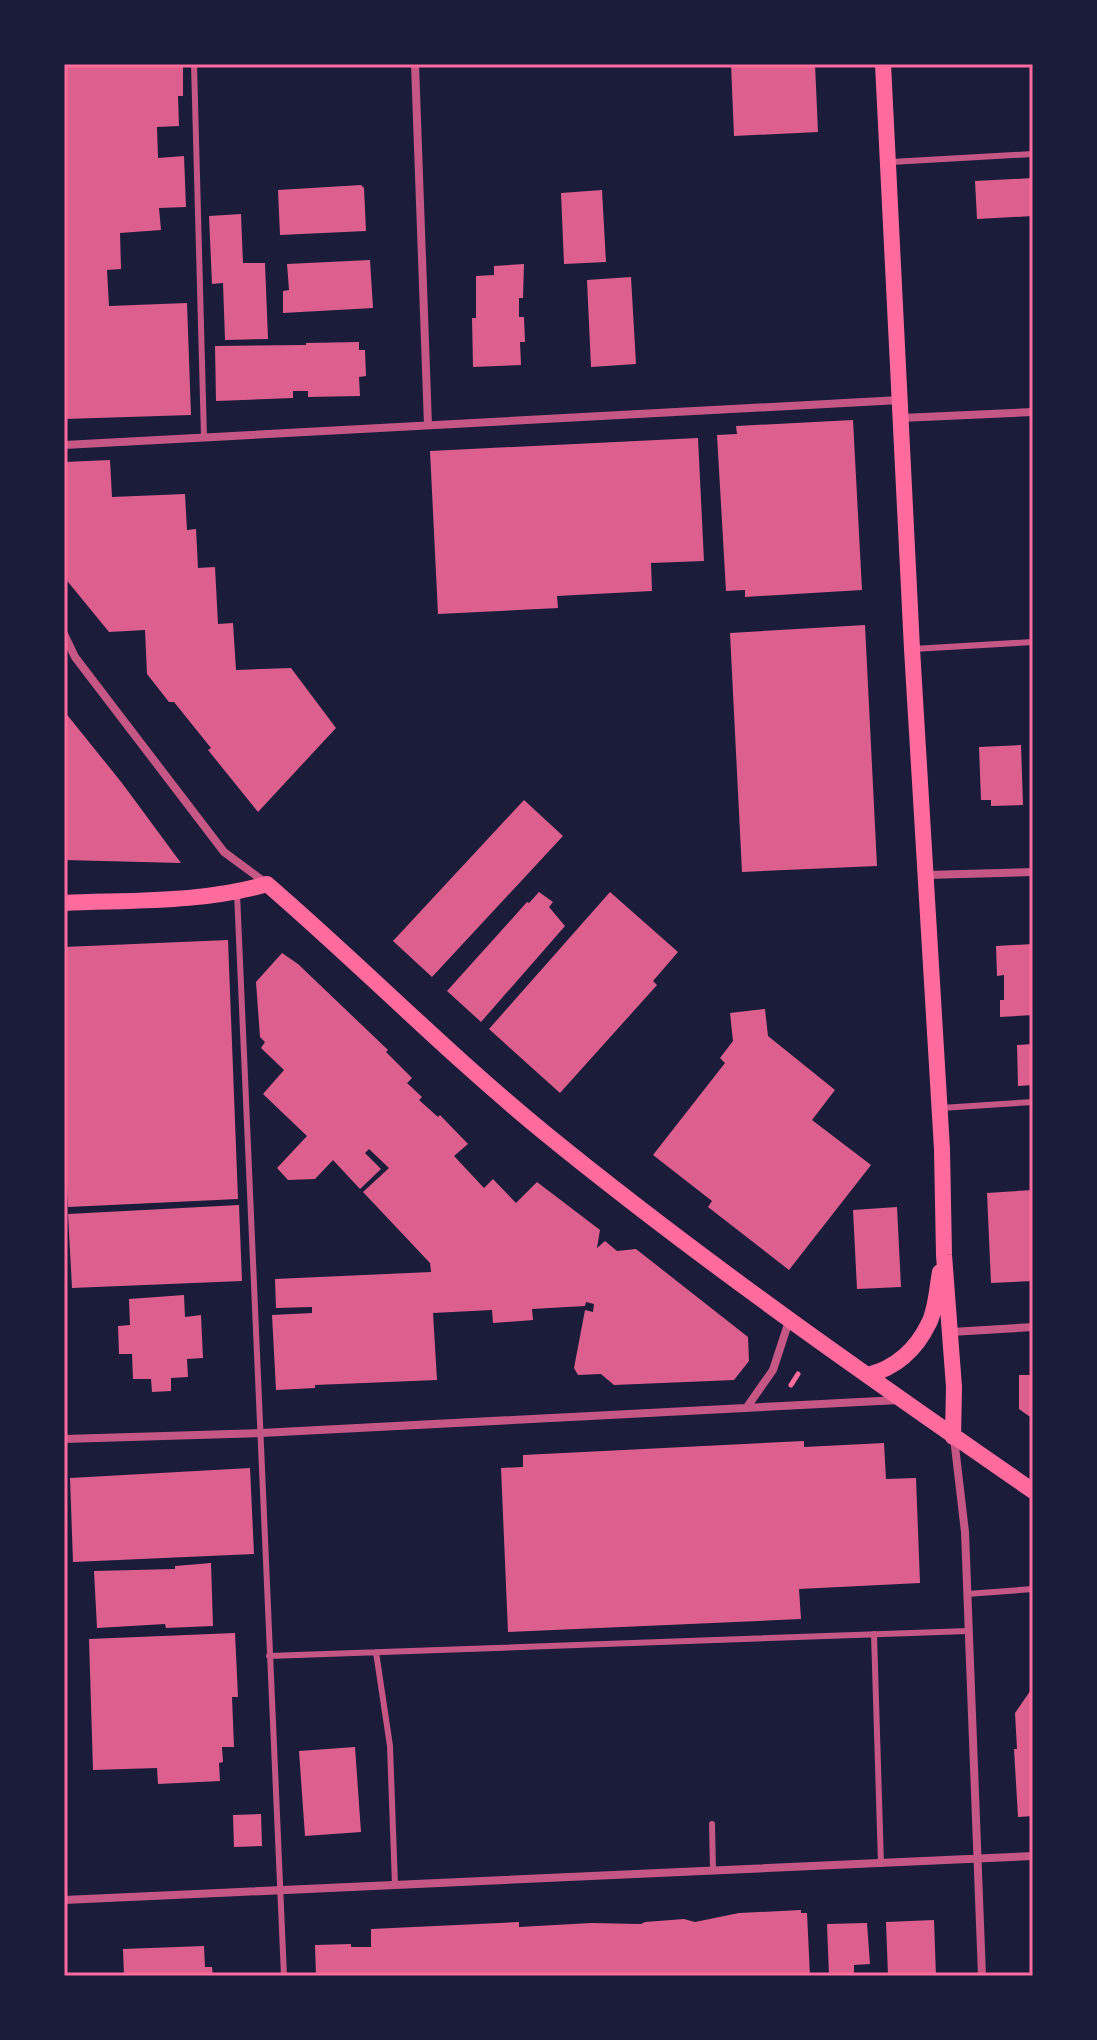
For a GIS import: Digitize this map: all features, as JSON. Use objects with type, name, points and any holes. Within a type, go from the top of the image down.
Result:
[{"type":"main road","points":[[883,64],[939,1108],[944,1255],[951,1332],[953,1437]]},
{"type":"main road","points":[[64,903],[204,897],[267,884],[536,1126],[640,1209],[789,1321],[1033,1491]]},
{"type":"main road","points":[[868,1375],[890,1370],[906,1356],[930,1322],[944,1255]]},
{"type":"street","points":[[415,64],[428,425]]},
{"type":"street","points":[[64,445],[900,400]]},
{"type":"street","points":[[901,418],[1033,412]]},
{"type":"street","points":[[64,634],[75,657],[224,852],[267,884]]},
{"type":"street","points":[[926,875],[1033,872]]},
{"type":"street","points":[[747,1407],[773,1370],[789,1321]]},
{"type":"street","points":[[951,1332],[1033,1327]]},
{"type":"street","points":[[64,1439],[261,1433],[904,1400]]},
{"type":"street","points":[[953,1437],[965,1532],[982,1976]]},
{"type":"street","points":[[64,1900],[1033,1856]]},
{"type":"lane","points":[[194,64],[204,437]]},
{"type":"lane","points":[[888,163],[1033,154]]},
{"type":"lane","points":[[912,649],[1033,642]]},
{"type":"lane","points":[[237,892],[284,1976]]},
{"type":"lane","points":[[939,1108],[1033,1102]]},
{"type":"lane","points":[[967,1594],[1033,1589]]},
{"type":"lane","points":[[269,1656],[968,1631]]},
{"type":"lane","points":[[874,1634],[881,1864]]},
{"type":"lane","points":[[376,1652],[390,1746],[395,1885]]},
{"type":"lane","points":[[712,1824],[713,1871]]},
{"type":"path","points":[[791,1385],[798,1374]]},
{"type":"building","points":[[64,64],[183,64],[183,96],[178,96],[179,126],[157,127],[158,158],[184,156],[186,207],[159,208],[161,230],[120,233],[121,269],[107,270],[109,306],[187,303],[191,415],[64,419]]},
{"type":"building","points":[[731,64],[815,64],[818,132],[734,136]]},
{"type":"building","points":[[1033,178],[1033,216],[977,219],[975,181]]},
{"type":"building","points":[[361,185],[364,188],[366,231],[280,235],[278,190]]},
{"type":"building","points":[[602,190],[606,262],[564,264],[561,193]]},
{"type":"building","points":[[241,214],[243,263],[265,263],[268,339],[225,340],[223,283],[212,284],[209,216]]},
{"type":"building","points":[[370,260],[373,308],[283,313],[283,291],[289,290],[287,264]]},
{"type":"building","points":[[524,264],[523,298],[519,298],[519,317],[524,317],[525,342],[520,342],[521,365],[473,367],[472,318],[476,318],[476,276],[494,275],[494,266]]},
{"type":"building","points":[[631,277],[636,364],[591,367],[587,280]]},
{"type":"building","points":[[359,342],[359,350],[365,350],[366,376],[359,377],[360,396],[308,397],[308,391],[293,391],[293,398],[216,401],[215,346]]},
{"type":"building","points":[[853,420],[862,590],[745,597],[745,590],[726,591],[717,435],[737,434],[736,426]]},
{"type":"building","points":[[698,438],[704,561],[651,563],[652,591],[557,596],[558,608],[438,614],[430,451]]},
{"type":"building","points":[[110,460],[112,497],[185,494],[187,530],[196,529],[198,568],[215,567],[218,624],[233,623],[236,670],[291,668],[336,728],[258,812],[174,702],[169,702],[147,674],[145,630],[109,632],[64,577],[64,462]]},
{"type":"building","points":[[865,625],[877,866],[742,872],[730,633]]},
{"type":"building","points":[[64,711],[122,783],[181,863],[64,860]]},
{"type":"building","points":[[1021,745],[1023,805],[991,806],[991,800],[981,800],[979,747]]},
{"type":"building","points":[[524,800],[563,836],[432,977],[393,941]]},
{"type":"building","points":[[539,892],[553,902],[549,907],[565,926],[481,1022],[447,991]]},
{"type":"building","points":[[610,892],[678,952],[653,981],[657,985],[560,1093],[489,1029]]},
{"type":"building","points":[[228,940],[238,1199],[68,1207],[64,1128],[64,947]]},
{"type":"building","points":[[1033,944],[1033,1015],[1000,1017],[1004,975],[997,976],[996,946]]},
{"type":"building","points":[[282,953],[298,964],[388,1050],[386,1052],[412,1078],[407,1083],[422,1097],[419,1100],[438,1117],[440,1115],[468,1144],[454,1156],[484,1188],[493,1179],[516,1203],[537,1182],[600,1230],[597,1248],[605,1241],[617,1251],[636,1249],[748,1337],[749,1361],[734,1380],[614,1385],[601,1374],[578,1375],[574,1368],[585,1310],[593,1312],[594,1304],[586,1302],[585,1306],[532,1309],[533,1320],[493,1323],[492,1310],[433,1313],[437,1380],[315,1385],[315,1388],[276,1390],[272,1315],[312,1313],[312,1307],[276,1308],[275,1279],[431,1272],[430,1263],[363,1192],[389,1168],[369,1149],[365,1153],[381,1169],[360,1189],[333,1160],[315,1179],[288,1180],[277,1168],[307,1136],[263,1094],[284,1070],[261,1048],[265,1042],[260,1037],[256,982]]},
{"type":"building","points":[[765,1009],[768,1036],[835,1090],[812,1120],[871,1165],[789,1270],[708,1207],[712,1201],[653,1155],[725,1063],[720,1058],[733,1041],[730,1013]]},
{"type":"building","points":[[1033,1044],[1033,1085],[1018,1086],[1017,1045]]},
{"type":"building","points":[[1033,1190],[1033,1281],[991,1283],[987,1193]]},
{"type":"building","points":[[239,1205],[242,1281],[72,1288],[68,1214]]},
{"type":"building","points":[[897,1207],[901,1287],[857,1289],[853,1210]]},
{"type":"building","points":[[184,1295],[185,1317],[201,1315],[203,1358],[187,1359],[188,1377],[171,1378],[171,1391],[152,1392],[151,1379],[133,1379],[132,1354],[119,1354],[118,1326],[130,1325],[129,1299]]},
{"type":"building","points":[[1019,1375],[1033,1375],[1033,1419],[1019,1409]]},
{"type":"building","points":[[804,1441],[804,1447],[884,1443],[886,1479],[916,1478],[920,1583],[799,1589],[801,1619],[508,1632],[501,1468],[523,1467],[523,1455]]},
{"type":"building","points":[[250,1468],[254,1554],[73,1562],[70,1478]]},
{"type":"building","points":[[211,1563],[213,1626],[166,1628],[165,1624],[97,1628],[94,1571],[175,1569],[175,1566]]},
{"type":"building","points":[[235,1633],[238,1697],[232,1697],[234,1747],[222,1747],[220,1781],[158,1784],[157,1768],[93,1770],[89,1639]]},
{"type":"building","points":[[1033,1687],[1033,1816],[1018,1817],[1015,1713]]},
{"type":"building","points":[[355,1747],[361,1832],[305,1836],[299,1751]]},
{"type":"building","points":[[261,1814],[262,1846],[234,1847],[233,1815]]},
{"type":"building","points":[[801,1910],[801,1913],[807,1913],[810,1976],[316,1976],[315,1945],[371,1947],[371,1929],[519,1922],[519,1927],[641,1924],[684,1919],[695,1922],[739,1913]]},
{"type":"building","points":[[934,1920],[936,1976],[888,1976],[886,1922]]},
{"type":"building","points":[[867,1923],[870,1964],[854,1965],[854,1976],[829,1976],[827,1924]]},
{"type":"building","points":[[204,1946],[205,1967],[212,1967],[213,1976],[124,1976],[123,1949]]}]
